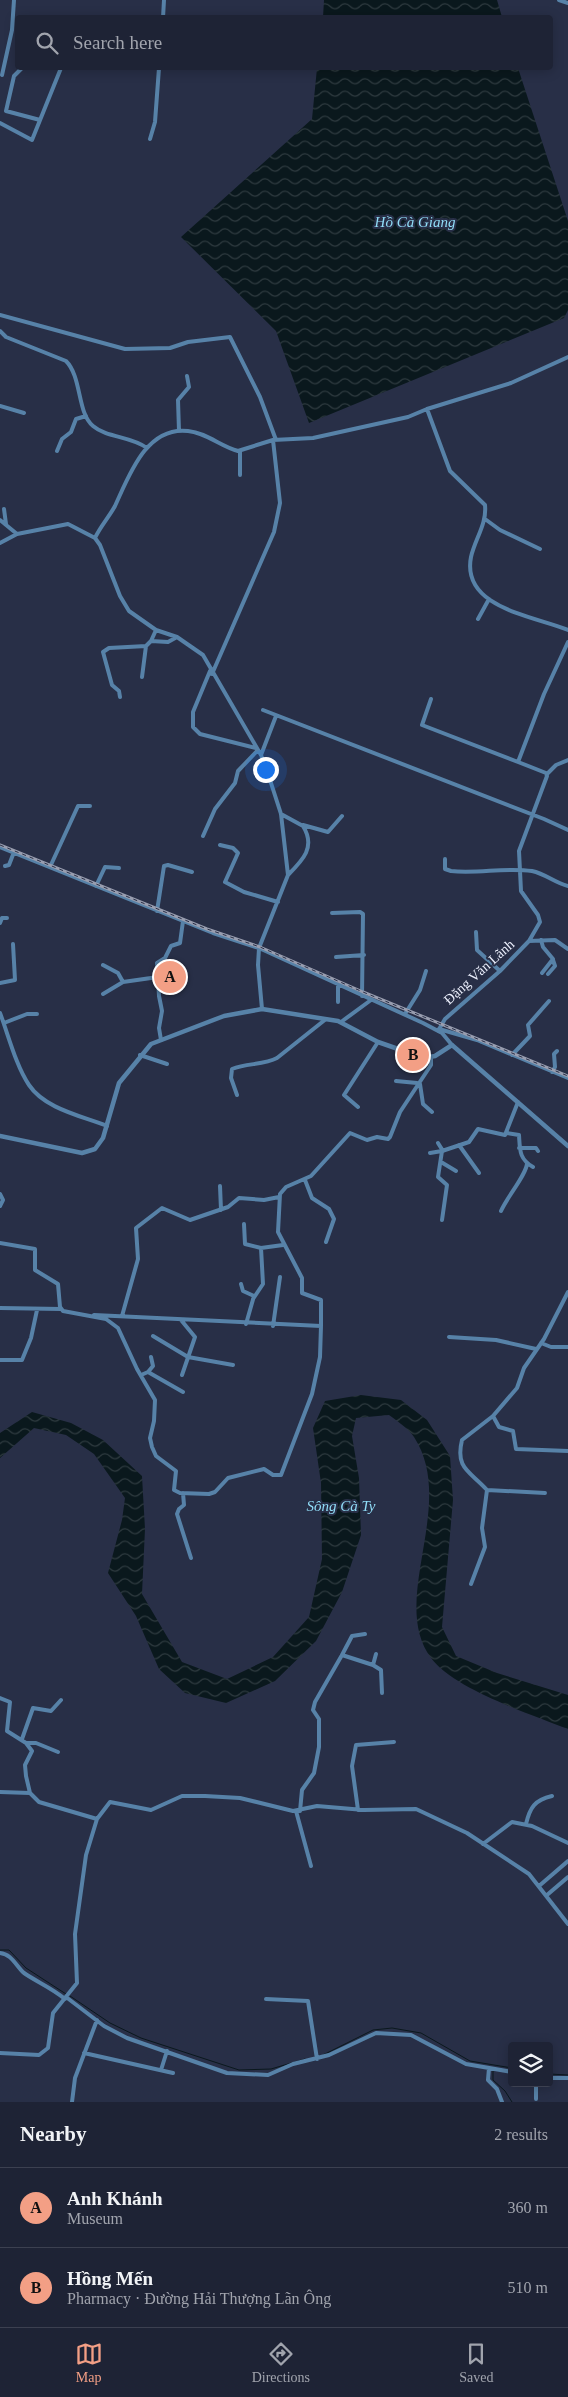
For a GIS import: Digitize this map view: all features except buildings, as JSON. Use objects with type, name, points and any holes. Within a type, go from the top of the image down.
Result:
[{"type":"street","points":[[2,75],[12,30],[14,0]]},
{"type":"street","points":[[163,15],[164,0]]},
{"type":"street","points":[[558,0],[568,3]]},
{"type":"street","points":[[20,70],[14,76],[6,111],[40,120]]},
{"type":"street","points":[[0,123],[32,140],[60,70]]},
{"type":"street","points":[[150,139],[155,122],[159,70]]},
{"type":"street","points":[[0,315],[120,348],[170,348],[187,342],[230,337],[260,397],[275,440],[280,503],[274,532],[193,712],[193,728],[200,734],[257,749]]},
{"type":"street","points":[[0,331],[6,337],[57,356],[68,364],[86,416],[96,428],[136,440],[147,448]]},
{"type":"street","points":[[95,538],[108,520],[135,462],[147,448],[163,437],[179,430],[200,434],[240,451],[275,440],[323,436],[408,417],[426,409],[512,383],[566,358]]},
{"type":"street","points":[[179,430],[178,400],[189,387],[187,376]]},
{"type":"street","points":[[0,406],[24,413]]},
{"type":"street","points":[[426,409],[450,471],[484,504],[484,519],[473,550],[470,566],[474,585],[489,599],[518,613],[568,630]]},
{"type":"street","points":[[57,451],[62,439],[71,432],[76,419],[86,416]]},
{"type":"street","points":[[240,451],[240,475]]},
{"type":"street","points":[[4,508],[6,524]]},
{"type":"street","points":[[484,519],[500,530],[540,549]]},
{"type":"street","points":[[0,520],[17,534]]},
{"type":"street","points":[[0,543],[17,534],[68,524],[95,538],[100,545],[127,608],[156,630],[177,636],[200,653],[261,755],[281,814],[288,875]]},
{"type":"street","points":[[478,619],[489,599]]},
{"type":"street","points":[[142,677],[146,646],[151,641],[156,630]]},
{"type":"street","points":[[151,641],[168,642],[177,636]]},
{"type":"street","points":[[518,762],[544,694],[568,642]]},
{"type":"street","points":[[120,697],[119,691],[112,684],[103,652],[108,648],[146,646]]},
{"type":"street","points":[[431,699],[422,725],[547,774]]},
{"type":"street","points":[[264,710],[568,830]]},
{"type":"street","points":[[261,755],[276,716]]},
{"type":"street","points":[[203,836],[216,809],[235,783],[238,770],[257,749]]},
{"type":"street","points":[[529,942],[540,922],[538,915],[521,891],[521,870],[518,851],[547,774],[556,764],[568,760]]},
{"type":"street","points":[[50,867],[78,806],[90,806]]},
{"type":"street","points":[[281,814],[299,823],[328,832],[342,816]]},
{"type":"street","points":[[262,1009],[258,965],[259,948],[288,875],[308,851],[307,833],[299,823]]},
{"type":"street","points":[[220,845],[233,848],[238,853],[225,882],[244,892],[278,902]]},
{"type":"street","points":[[0,847],[183,921],[259,948],[338,986],[439,1030],[462,1034],[567,1077]]},
{"type":"street","points":[[5,866],[9,865],[14,852]]},
{"type":"street","points":[[445,859],[445,869],[453,871],[521,870],[543,874],[568,886]]},
{"type":"street","points":[[157,910],[164,866],[168,865],[192,872]]},
{"type":"street","points":[[96,886],[105,867],[119,868]]},
{"type":"street","points":[[332,913],[362,913],[364,955],[362,996]]},
{"type":"street","points":[[0,923],[2,918],[7,918]]},
{"type":"street","points":[[161,1040],[162,1011],[157,963],[165,958],[171,946],[180,943],[183,921]]},
{"type":"street","points":[[476,932],[477,951],[500,971]]},
{"type":"street","points":[[541,940],[543,947],[552,956],[555,966],[548,974]]},
{"type":"street","name":"Đặng Văn Lãnh","points":[[439,1030],[445,1019],[500,971],[529,942],[541,940],[558,941],[568,949]]},
{"type":"street","points":[[0,983],[14,980],[13,944]]},
{"type":"street","points":[[336,957],[364,955]]},
{"type":"street","points":[[542,973],[553,960]]},
{"type":"street","points":[[103,965],[118,973],[123,982]]},
{"type":"street","points":[[405,1014],[420,990],[426,971]]},
{"type":"street","points":[[103,994],[123,982],[158,976]]},
{"type":"street","points":[[338,986],[338,1002]]},
{"type":"street","points":[[341,1022],[371,1000]]},
{"type":"street","points":[[512,1055],[530,1036],[528,1025],[549,1000]]},
{"type":"street","points":[[0,1136],[86,1153],[98,1144],[107,1126],[119,1083],[140,1055],[151,1044],[224,1016],[262,1009],[341,1022],[378,1042],[416,1056],[431,1057],[452,1045]]},
{"type":"street","points":[[0,1013],[25,1078],[32,1089],[59,1108],[107,1126]]},
{"type":"street","points":[[4,1023],[27,1014],[37,1014]]},
{"type":"street","points":[[237,1095],[231,1078],[232,1069],[249,1063],[269,1061],[277,1058],[326,1019]]},
{"type":"street","points":[[439,1030],[452,1045],[568,1146]]},
{"type":"street","points":[[358,1107],[344,1095],[378,1042]]},
{"type":"street","points":[[552,1072],[555,1067],[554,1054],[557,1051]]},
{"type":"street","points":[[140,1055],[167,1064]]},
{"type":"street","points":[[0,1308],[61,1309],[94,1315],[112,1321],[118,1328],[141,1375],[156,1400],[150,1442],[156,1456],[176,1471],[178,1475],[174,1489],[183,1493],[212,1493],[228,1478],[264,1469],[273,1475],[281,1475],[312,1394],[320,1357],[321,1300],[302,1293],[302,1278],[283,1245],[278,1228],[279,1197],[286,1187],[305,1180],[350,1133],[367,1140],[378,1136],[388,1139],[395,1121],[431,1066],[431,1057]]},
{"type":"street","points":[[396,1081],[418,1084]]},
{"type":"street","points":[[418,1084],[423,1104],[432,1112]]},
{"type":"street","points":[[507,1133],[518,1102]]},
{"type":"street","points":[[430,1153],[443,1151],[470,1142],[478,1129],[501,1136],[507,1133],[519,1135],[519,1148],[523,1160],[533,1167]]},
{"type":"street","points":[[438,1143],[443,1151],[438,1177],[447,1185],[442,1220]]},
{"type":"street","points":[[459,1145],[479,1173]]},
{"type":"street","points":[[519,1148],[536,1148],[538,1151]]},
{"type":"street","points":[[441,1162],[456,1171]]},
{"type":"street","points":[[501,1211],[511,1191],[527,1170],[526,1163]]},
{"type":"street","points":[[305,1180],[312,1198],[329,1209],[334,1219],[326,1242]]},
{"type":"street","points":[[220,1186],[222,1210]]},
{"type":"street","points":[[0,1194],[3,1200],[0,1206]]},
{"type":"street","points":[[122,1316],[138,1259],[136,1228],[162,1208],[190,1220],[222,1210],[238,1198],[264,1200],[279,1197]]},
{"type":"street","points":[[244,1224],[245,1244],[261,1248],[283,1245]]},
{"type":"street","points":[[0,1243],[35,1249],[35,1270],[58,1284],[61,1309]]},
{"type":"street","points":[[246,1324],[254,1299],[263,1284],[261,1248]]},
{"type":"street","points":[[273,1326],[280,1277]]},
{"type":"street","points":[[241,1284],[242,1290],[252,1294],[254,1299]]},
{"type":"street","points":[[546,1493],[512,1493],[506,1490],[487,1490],[463,1467],[460,1454],[464,1438],[493,1416],[517,1388],[524,1368],[541,1343],[568,1292]]},
{"type":"street","points":[[0,1360],[22,1360],[31,1338],[37,1310]]},
{"type":"street","points":[[94,1315],[273,1326],[321,1326]]},
{"type":"street","points":[[181,1320],[195,1340],[182,1375]]},
{"type":"street","points":[[189,1330],[197,1321]]},
{"type":"street","points":[[152,1336],[188,1357],[233,1365]]},
{"type":"street","points":[[449,1337],[496,1340],[536,1349]]},
{"type":"street","points":[[541,1343],[552,1347],[568,1347]]},
{"type":"street","points":[[141,1375],[148,1372],[153,1366],[151,1357]]},
{"type":"street","points":[[148,1372],[183,1392]]},
{"type":"street","points":[[493,1416],[499,1427],[513,1430],[516,1449],[568,1451]]},
{"type":"street","points":[[471,1584],[485,1547],[482,1528],[487,1490]]},
{"type":"street","points":[[183,1493],[184,1505],[179,1509],[178,1514],[191,1558]]},
{"type":"street","points":[[310,1866],[298,1811],[302,1790],[314,1773],[319,1747],[319,1719],[314,1713],[313,1706],[352,1636],[365,1634]]},
{"type":"street","points":[[373,1665],[376,1654]]},
{"type":"street","points":[[342,1655],[373,1665],[381,1670],[382,1693]]},
{"type":"street","points":[[0,1698],[10,1702],[7,1731],[26,1743],[33,1752],[25,1765],[30,1793],[39,1802],[97,1819]]},
{"type":"street","points":[[22,1740],[33,1708],[51,1711],[61,1700]]},
{"type":"street","points":[[358,1810],[352,1766],[356,1745],[394,1742]]},
{"type":"street","points":[[26,1743],[34,1743],[58,1752]]},
{"type":"street","points":[[0,1792],[30,1793]]},
{"type":"street","points":[[0,2053],[39,2056],[44,2053],[48,2048],[52,2016],[77,1983],[76,1930],[86,1854],[97,1819],[110,1802],[151,1810],[185,1796],[240,1798],[298,1811],[317,1806],[358,1810],[416,1809],[464,1831],[529,1874],[568,1924]]},
{"type":"street","points":[[526,1824],[532,1806],[540,1800],[552,1796]]},
{"type":"street","points":[[484,1844],[510,1822],[526,1824],[568,1843]]},
{"type":"street","points":[[539,1886],[568,1861]]},
{"type":"street","points":[[547,1895],[568,1877]]},
{"type":"street","points":[[0,1953],[7,1955],[24,1972],[50,1987],[126,2038],[220,2071],[244,2075],[266,2075],[317,2057],[375,2033],[404,2034],[418,2038],[466,2064],[508,2071]]},
{"type":"street","points":[[266,1999],[308,2001],[317,2057]]},
{"type":"street","points":[[72,2102],[76,2078],[97,2020]]},
{"type":"street","points":[[161,2070],[167,2051]]},
{"type":"street","points":[[84,2052],[173,2073]]},
{"type":"street","points":[[489,2068],[488,2080],[497,2089],[502,2102]]},
{"type":"street","points":[[553,2078],[568,2078]]},
{"type":"street","points":[[536,2087],[536,2099]]},
{"type":"water","points":[[324,0],[497,0],[501,15],[323,15]]},
{"type":"water","name":"Hồ Cà Giang","points":[[317,70],[519,70],[568,221],[568,310],[564,318],[309,423],[276,331],[181,237],[312,119]]},
{"type":"water","name":"Sông Cà Ty","points":[[361,1395],[401,1400],[427,1420],[450,1456],[453,1500],[442,1627],[456,1656],[497,1673],[568,1695],[568,1729],[475,1691],[442,1670],[431,1658],[420,1635],[416,1609],[418,1581],[427,1522],[429,1492],[426,1464],[412,1434],[389,1415],[356,1418],[352,1436],[359,1478],[361,1535],[342,1592],[316,1641],[275,1681],[226,1703],[185,1693],[159,1669],[136,1616],[108,1573],[122,1520],[125,1498],[94,1454],[66,1435],[34,1428],[0,1458],[0,1433],[32,1412],[71,1423],[103,1440],[142,1476],[145,1529],[142,1594],[182,1662],[227,1679],[273,1657],[309,1617],[322,1559],[321,1483],[313,1428],[325,1401]]},
{"type":"waterway","points":[[0,1950],[9,1950],[26,1968],[66,1994]]},
{"type":"waterway","points":[[70,1996],[110,2023],[141,2038],[239,2070],[271,2069],[305,2059]]},
{"type":"waterway","points":[[323,2055],[373,2030],[392,2028],[421,2033],[470,2061],[508,2067]]},
{"type":"waterway","points":[[493,2071],[493,2080],[505,2091],[512,2102]]},
{"type":"waterway","points":[[553,2074],[568,2075]]},
{"type":"railway","points":[[0,845],[207,929],[260,947],[363,992],[568,1076]]},
{"type":"place","name":"Anh Khánh","points":[[170,977]]},
{"type":"place","name":"Hồng Mến","points":[[413,1055]]}]
